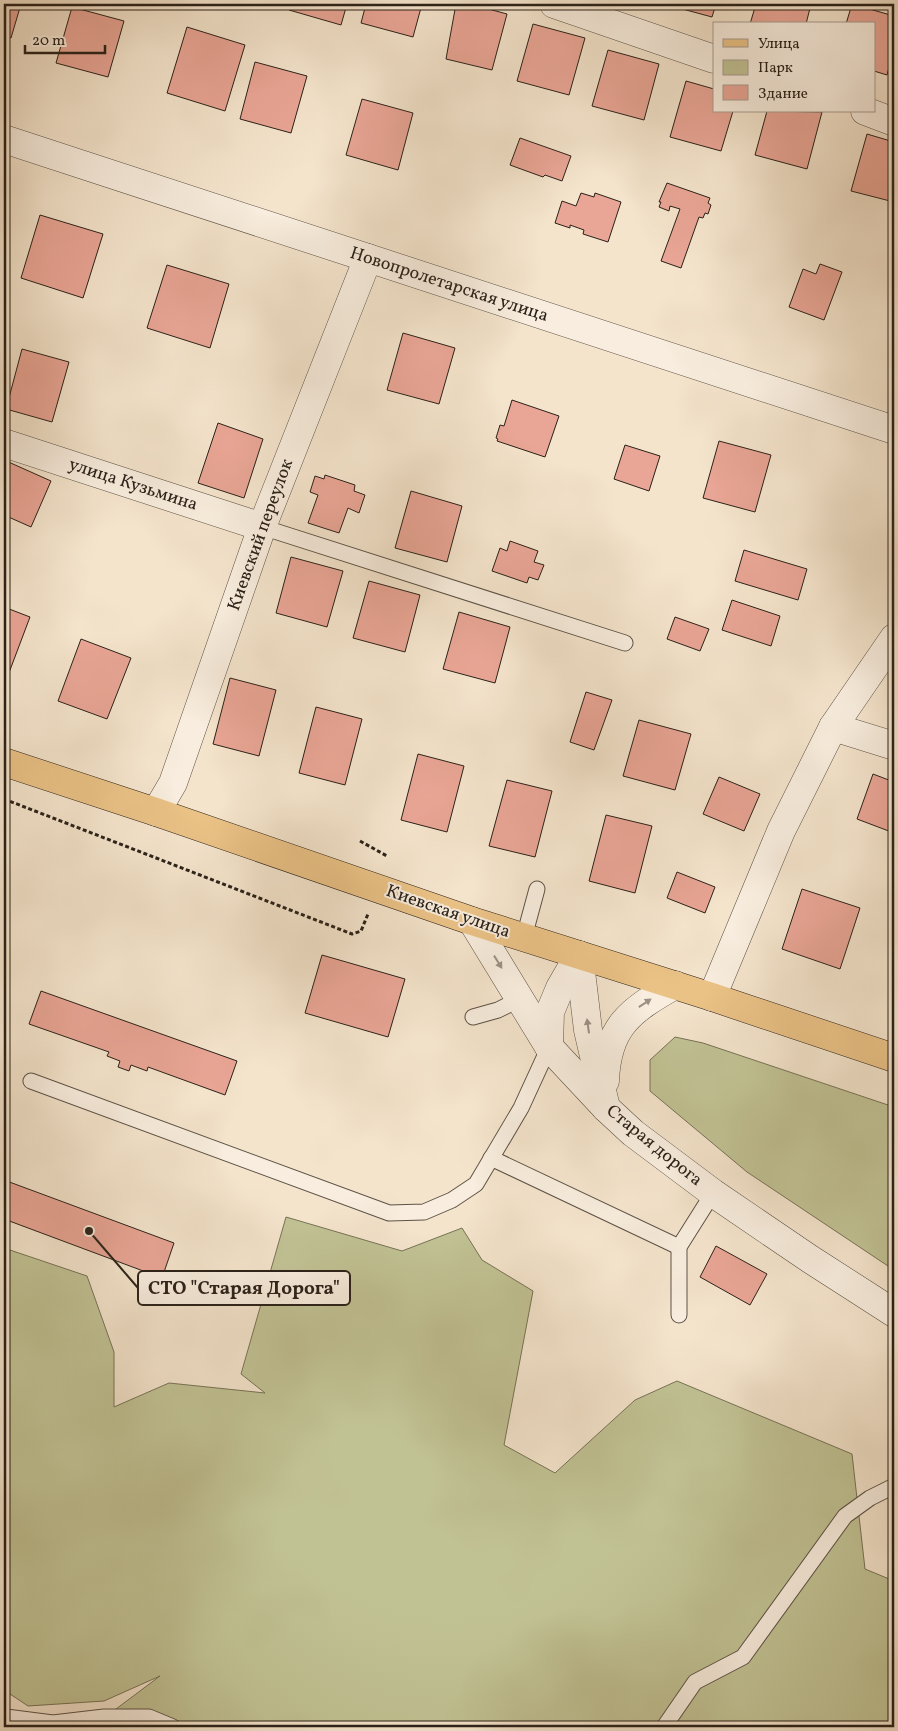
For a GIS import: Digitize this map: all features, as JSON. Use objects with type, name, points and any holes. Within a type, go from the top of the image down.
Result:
[{"type":"main road","name":"Киевская улица","points":[[4,762],[156,812],[472,921],[712,997],[894,1058]]},
{"type":"street","points":[[554,4],[713,59]]},
{"type":"street","points":[[867,112],[894,122]]},
{"type":"street","name":"Новопролетарская улица","points":[[4,139],[894,430]]},
{"type":"street","name":"Киевский переулок","points":[[156,812],[173,783],[262,527],[368,258]]},
{"type":"street","name":"улица Кузьмина","points":[[4,443],[262,527]]},
{"type":"street","points":[[712,997],[781,831],[834,727],[894,638]]},
{"type":"street","points":[[834,727],[894,746]]},
{"type":"street","name":"Старая дорога","points":[[472,921],[549,1047],[606,1108],[634,1133],[712,1193],[894,1313]]},
{"type":"street","points":[[549,1047],[550,1012],[560,988],[579,955]]},
{"type":"street","points":[[579,955],[588,1030],[606,1108]]},
{"type":"street","points":[[606,1108],[609,1047],[626,1019],[644,1003],[675,986]]},
{"type":"lane","points":[[262,527],[625,642]]},
{"type":"lane","points":[[524,937],[537,889]]},
{"type":"lane","points":[[473,1017],[498,1010],[520,999]]},
{"type":"lane","points":[[31,1082],[389,1213],[424,1212],[452,1200],[476,1184],[521,1108],[549,1047]]},
{"type":"lane","points":[[491,1158],[679,1247]]},
{"type":"lane","points":[[679,1315],[679,1247],[712,1193]]},
{"type":"lane","points":[[664,1727],[695,1682],[744,1657],[845,1516],[870,1498],[894,1486]]},
{"type":"lane","points":[[4,1715],[6,1717],[53,1723],[104,1717],[149,1717],[174,1727]]},
{"type":"path","points":[[4,799],[352,934],[361,932],[370,909]]},
{"type":"path","points":[[360,842],[387,856]]},
{"type":"green space","points":[[675,1037],[703,1043],[894,1107],[894,1270],[747,1172],[650,1091],[650,1060]]},
{"type":"green space","points":[[286,1217],[402,1251],[462,1228],[482,1260],[533,1291],[504,1445],[555,1473],[635,1400],[677,1381],[852,1454],[865,1569],[894,1581],[894,1727],[92,1727],[160,1676],[104,1701],[28,1706],[4,1690],[4,1248],[87,1276],[114,1352],[114,1407],[169,1383],[265,1393],[241,1374]]},
{"type":"building","points":[[4,4],[21,4],[11,38],[4,36]]},
{"type":"building","points":[[291,4],[347,4],[341,25],[289,10]]},
{"type":"building","points":[[366,4],[422,4],[413,37],[361,23]]},
{"type":"building","points":[[456,4],[470,4],[507,14],[492,70],[446,59]]},
{"type":"building","points":[[664,4],[716,4],[712,17]]},
{"type":"building","points":[[756,4],[811,4],[806,22],[751,22]]},
{"type":"building","points":[[852,4],[894,16],[894,49],[887,75],[876,72],[876,22],[847,22]]},
{"type":"building","points":[[72,7],[124,21],[108,77],[56,63]]},
{"type":"building","points":[[533,24],[585,38],[569,95],[517,81]]},
{"type":"building","points":[[187,27],[245,45],[225,111],[167,93]]},
{"type":"building","points":[[608,50],[659,64],[644,120],[592,106]]},
{"type":"building","points":[[255,62],[307,76],[291,133],[240,119]]},
{"type":"building","points":[[686,81],[713,89],[713,112],[733,112],[721,151],[670,137]]},
{"type":"building","points":[[362,99],[413,113],[398,170],[346,155]]},
{"type":"building","points":[[767,112],[822,112],[807,169],[755,155]]},
{"type":"building","points":[[867,134],[894,142],[894,202],[851,191]]},
{"type":"building","points":[[520,138],[571,156],[562,181],[545,175],[543,177],[510,165]]},
{"type":"building","points":[[667,183],[710,198],[708,203],[711,205],[708,214],[705,213],[703,218],[699,217],[681,268],[661,261],[680,209],[670,206],[669,211],[659,207],[661,202],[659,202]]},
{"type":"building","points":[[581,193],[594,197],[595,193],[621,202],[608,242],[583,234],[584,230],[570,225],[570,228],[555,223],[562,201],[576,206]]},
{"type":"building","points":[[40,215],[103,234],[83,298],[21,278]]},
{"type":"building","points":[[820,264],[842,272],[824,320],[789,307],[803,269],[816,274]]},
{"type":"building","points":[[167,265],[229,284],[210,348],[147,328]]},
{"type":"building","points":[[403,333],[455,348],[439,404],[387,390]]},
{"type":"building","points":[[22,349],[69,362],[52,422],[6,409]]},
{"type":"building","points":[[512,400],[559,416],[545,457],[497,441],[498,439],[496,438],[500,425],[504,426]]},
{"type":"building","points":[[218,423],[263,439],[244,498],[198,483]]},
{"type":"building","points":[[719,441],[771,455],[755,512],[703,498]]},
{"type":"building","points":[[625,445],[660,456],[649,491],[614,479]]},
{"type":"building","points":[[4,460],[51,481],[31,527],[4,515]]},
{"type":"building","points":[[325,475],[355,485],[354,491],[365,495],[359,513],[348,508],[339,533],[308,523],[318,495],[310,492],[315,476],[324,479]]},
{"type":"building","points":[[411,491],[462,506],[447,562],[395,548]]},
{"type":"building","points":[[510,541],[538,551],[534,562],[544,565],[538,580],[529,577],[527,583],[492,571],[500,548],[507,551]]},
{"type":"building","points":[[744,550],[807,569],[798,600],[735,581]]},
{"type":"building","points":[[291,557],[343,571],[327,627],[276,613]]},
{"type":"building","points":[[369,581],[420,595],[405,652],[353,638]]},
{"type":"building","points":[[732,600],[780,616],[771,646],[722,630]]},
{"type":"building","points":[[4,607],[30,617],[7,678],[4,677]]},
{"type":"building","points":[[459,612],[510,627],[495,683],[443,669]]},
{"type":"building","points":[[675,617],[709,629],[700,651],[667,639]]},
{"type":"building","points":[[81,639],[131,658],[107,719],[58,701]]},
{"type":"building","points":[[230,678],[276,690],[259,756],[213,744]]},
{"type":"building","points":[[586,692],[612,700],[594,750],[570,742]]},
{"type":"building","points":[[316,707],[362,719],[345,785],[299,773]]},
{"type":"building","points":[[639,720],[691,734],[675,790],[623,776]]},
{"type":"building","points":[[418,754],[464,766],[447,832],[401,820]]},
{"type":"building","points":[[873,774],[894,782],[894,833],[857,819]]},
{"type":"building","points":[[719,777],[760,794],[744,831],[703,814]]},
{"type":"building","points":[[507,780],[552,791],[535,857],[489,846]]},
{"type":"building","points":[[606,815],[652,826],[635,893],[589,881]]},
{"type":"building","points":[[677,872],[715,887],[705,913],[667,898]]},
{"type":"building","points":[[802,889],[860,908],[840,969],[782,949]]},
{"type":"building","points":[[322,955],[405,979],[388,1037],[305,1013]]},
{"type":"building","points":[[41,991],[237,1061],[225,1095],[148,1067],[147,1071],[131,1065],[129,1071],[118,1067],[120,1061],[107,1056],[109,1052],[29,1024]]},
{"type":"building","points":[[4,1180],[174,1243],[162,1278],[4,1219]]},
{"type":"building","points":[[716,1246],[767,1274],[750,1305],[700,1277]]},
{"type":"place","name":"СТО \"Старая Дорога\"","points":[[89,1231]]}]
